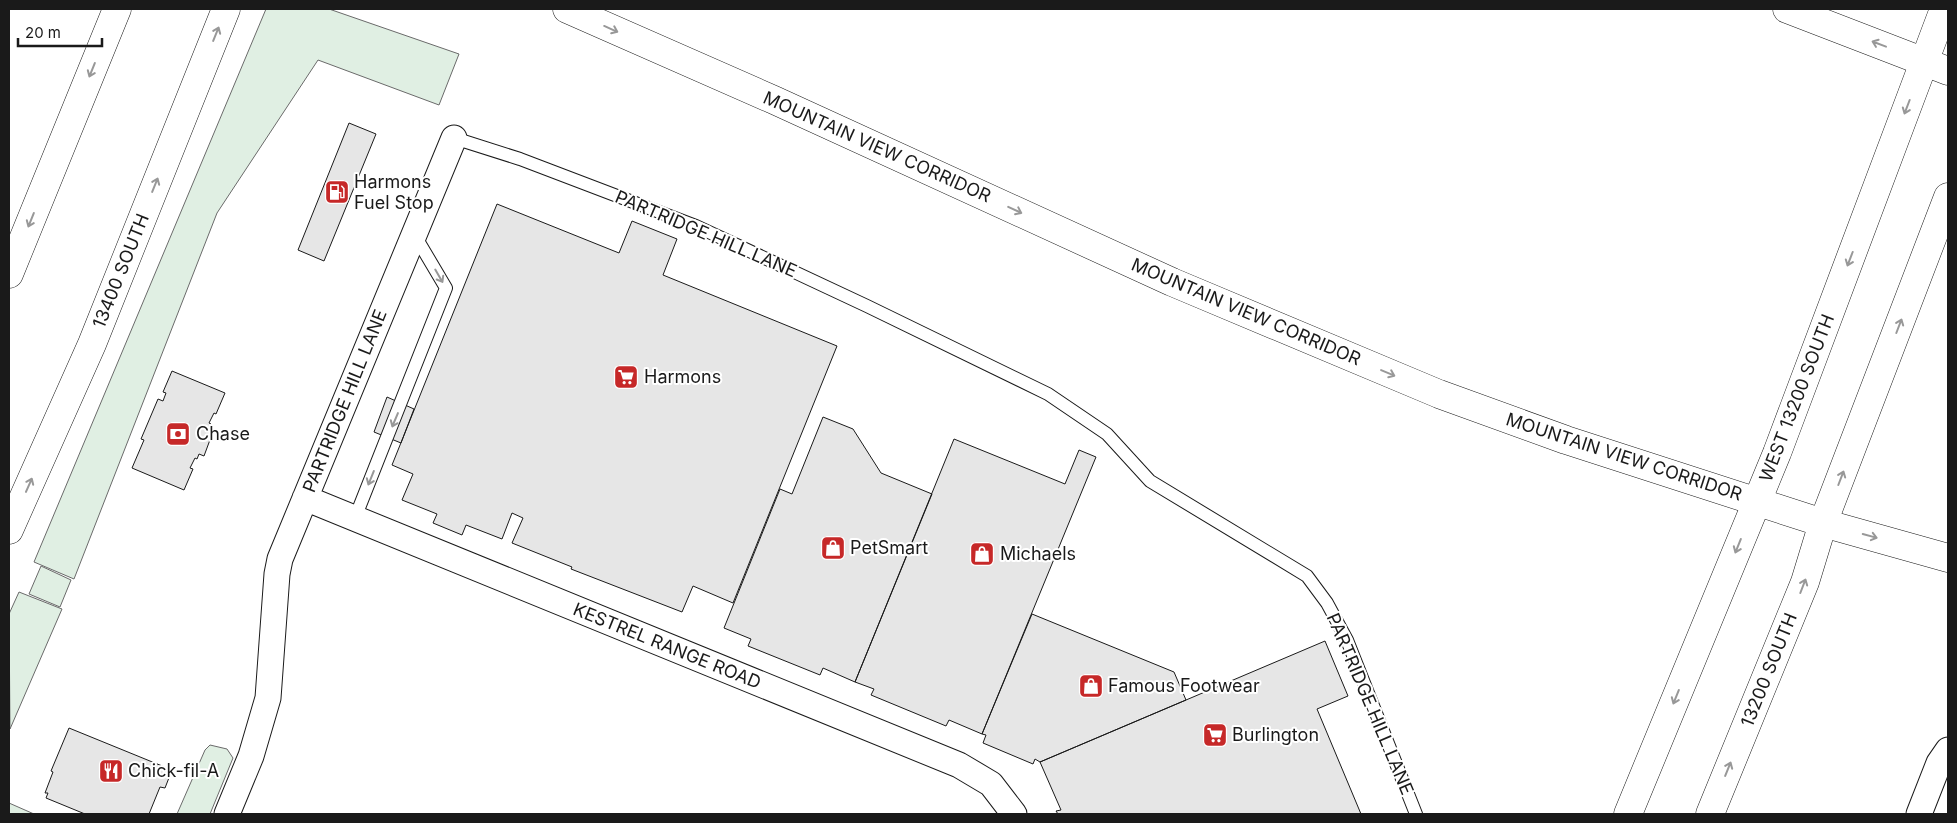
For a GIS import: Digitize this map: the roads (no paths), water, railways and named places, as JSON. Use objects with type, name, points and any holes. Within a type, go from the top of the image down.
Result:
[{"type":"main road","points":[[9,274],[117,9]]},
{"type":"main road","name":"13400 SOUTH","points":[[9,530],[92,344],[226,9]]},
{"type":"main road","name":"MOUNTAIN VIEW CORRIDOR","points":[[567,9],[783,104],[1172,282],[1439,394],[1566,440],[1823,524],[1948,558]]},
{"type":"main road","points":[[1787,9],[1936,66],[1944,9]]},
{"type":"main road","name":"WEST 13200 SOUTH","points":[[1628,814],[1936,66]]},
{"type":"main road","points":[[1823,524],[1948,197]]},
{"type":"main road","name":"13200 SOUTH","points":[[1710,814],[1805,582],[1823,524]]},
{"type":"street","name":"PARTRIDGE HILL LANE","points":[[227,814],[251,756],[264,714],[272,664],[277,574],[280,559],[454,138]]},
{"type":"street","name":"KESTREL RANGE ROAD","points":[[305,498],[959,766],[991,784],[1014,814]]},
{"type":"street","points":[[1919,814],[1939,763],[1948,750]]},
{"type":"lane","name":"PARTRIDGE HILL LANE","points":[[454,138],[520,159],[696,226],[1048,394],[1107,434],[1150,481],[1307,576],[1327,603],[1347,640],[1416,814]]},
{"type":"lane","points":[[355,518],[446,288],[414,234]]},
{"type":"place","name":"Harmons Fuel Stop","points":[[337,192]]},
{"type":"place","name":"Harmons","points":[[626,377]]},
{"type":"place","name":"Chase","points":[[178,434]]},
{"type":"place","name":"PetSmart","points":[[833,548]]},
{"type":"place","name":"Michaels","points":[[982,554]]},
{"type":"place","name":"Famous Footwear","points":[[1091,686]]},
{"type":"place","name":"Burlington","points":[[1215,735]]},
{"type":"place","name":"Chick-fil-A","points":[[111,771]]}]
